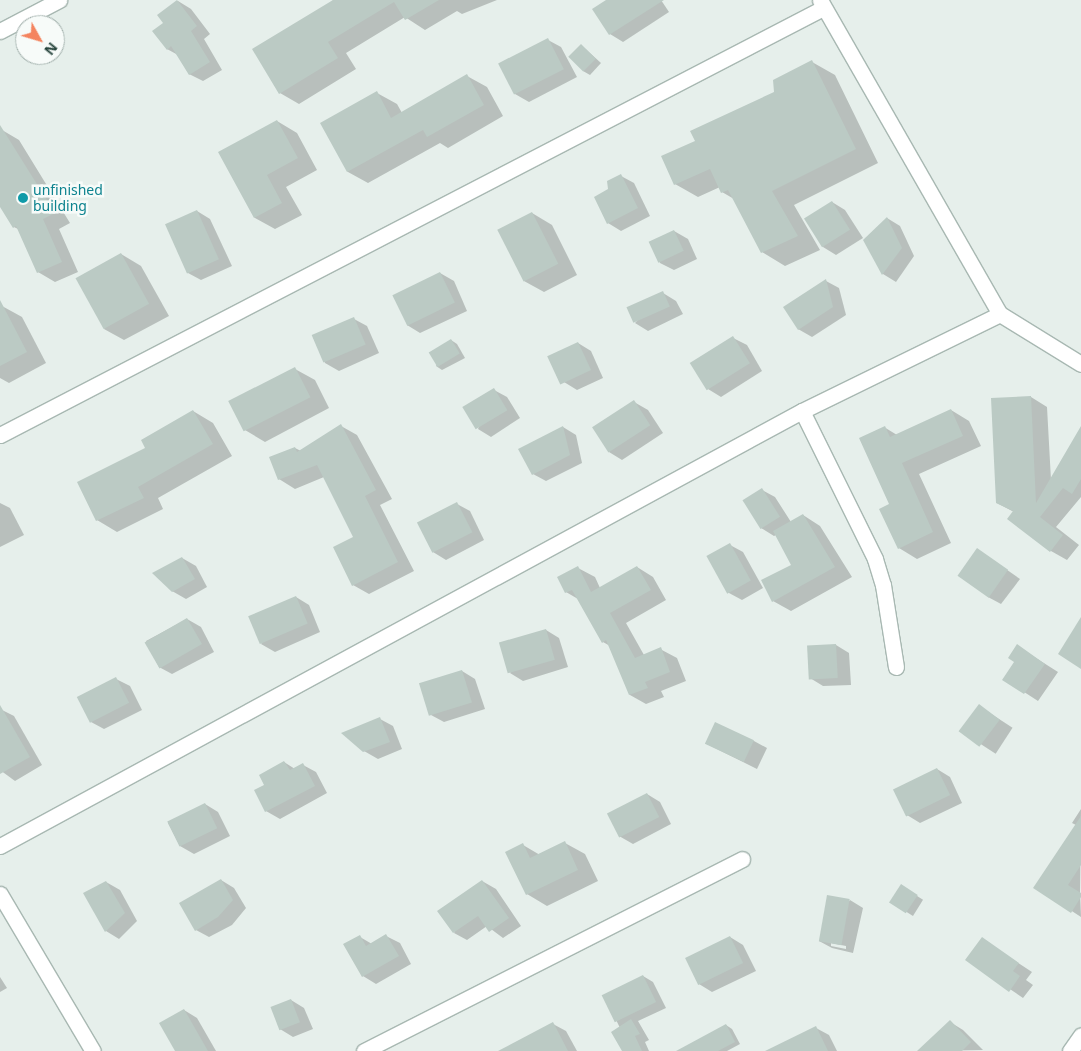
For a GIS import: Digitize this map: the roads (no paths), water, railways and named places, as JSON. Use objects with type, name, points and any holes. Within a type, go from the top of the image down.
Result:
[{"type":"street","points":[[0,31],[59,0]]},
{"type":"street","points":[[0,435],[822,4],[1000,314],[1081,364]]},
{"type":"street","points":[[0,846],[802,411],[1000,314]]},
{"type":"street","points":[[802,411],[875,559],[883,585],[896,667]]},
{"type":"street","points":[[364,1051],[742,859]]},
{"type":"street","points":[[0,894],[93,1051]]},
{"type":"street","points":[[1070,1051],[1081,1035]]},
{"type":"place","name":"unfinished building","points":[[23,198]]}]
